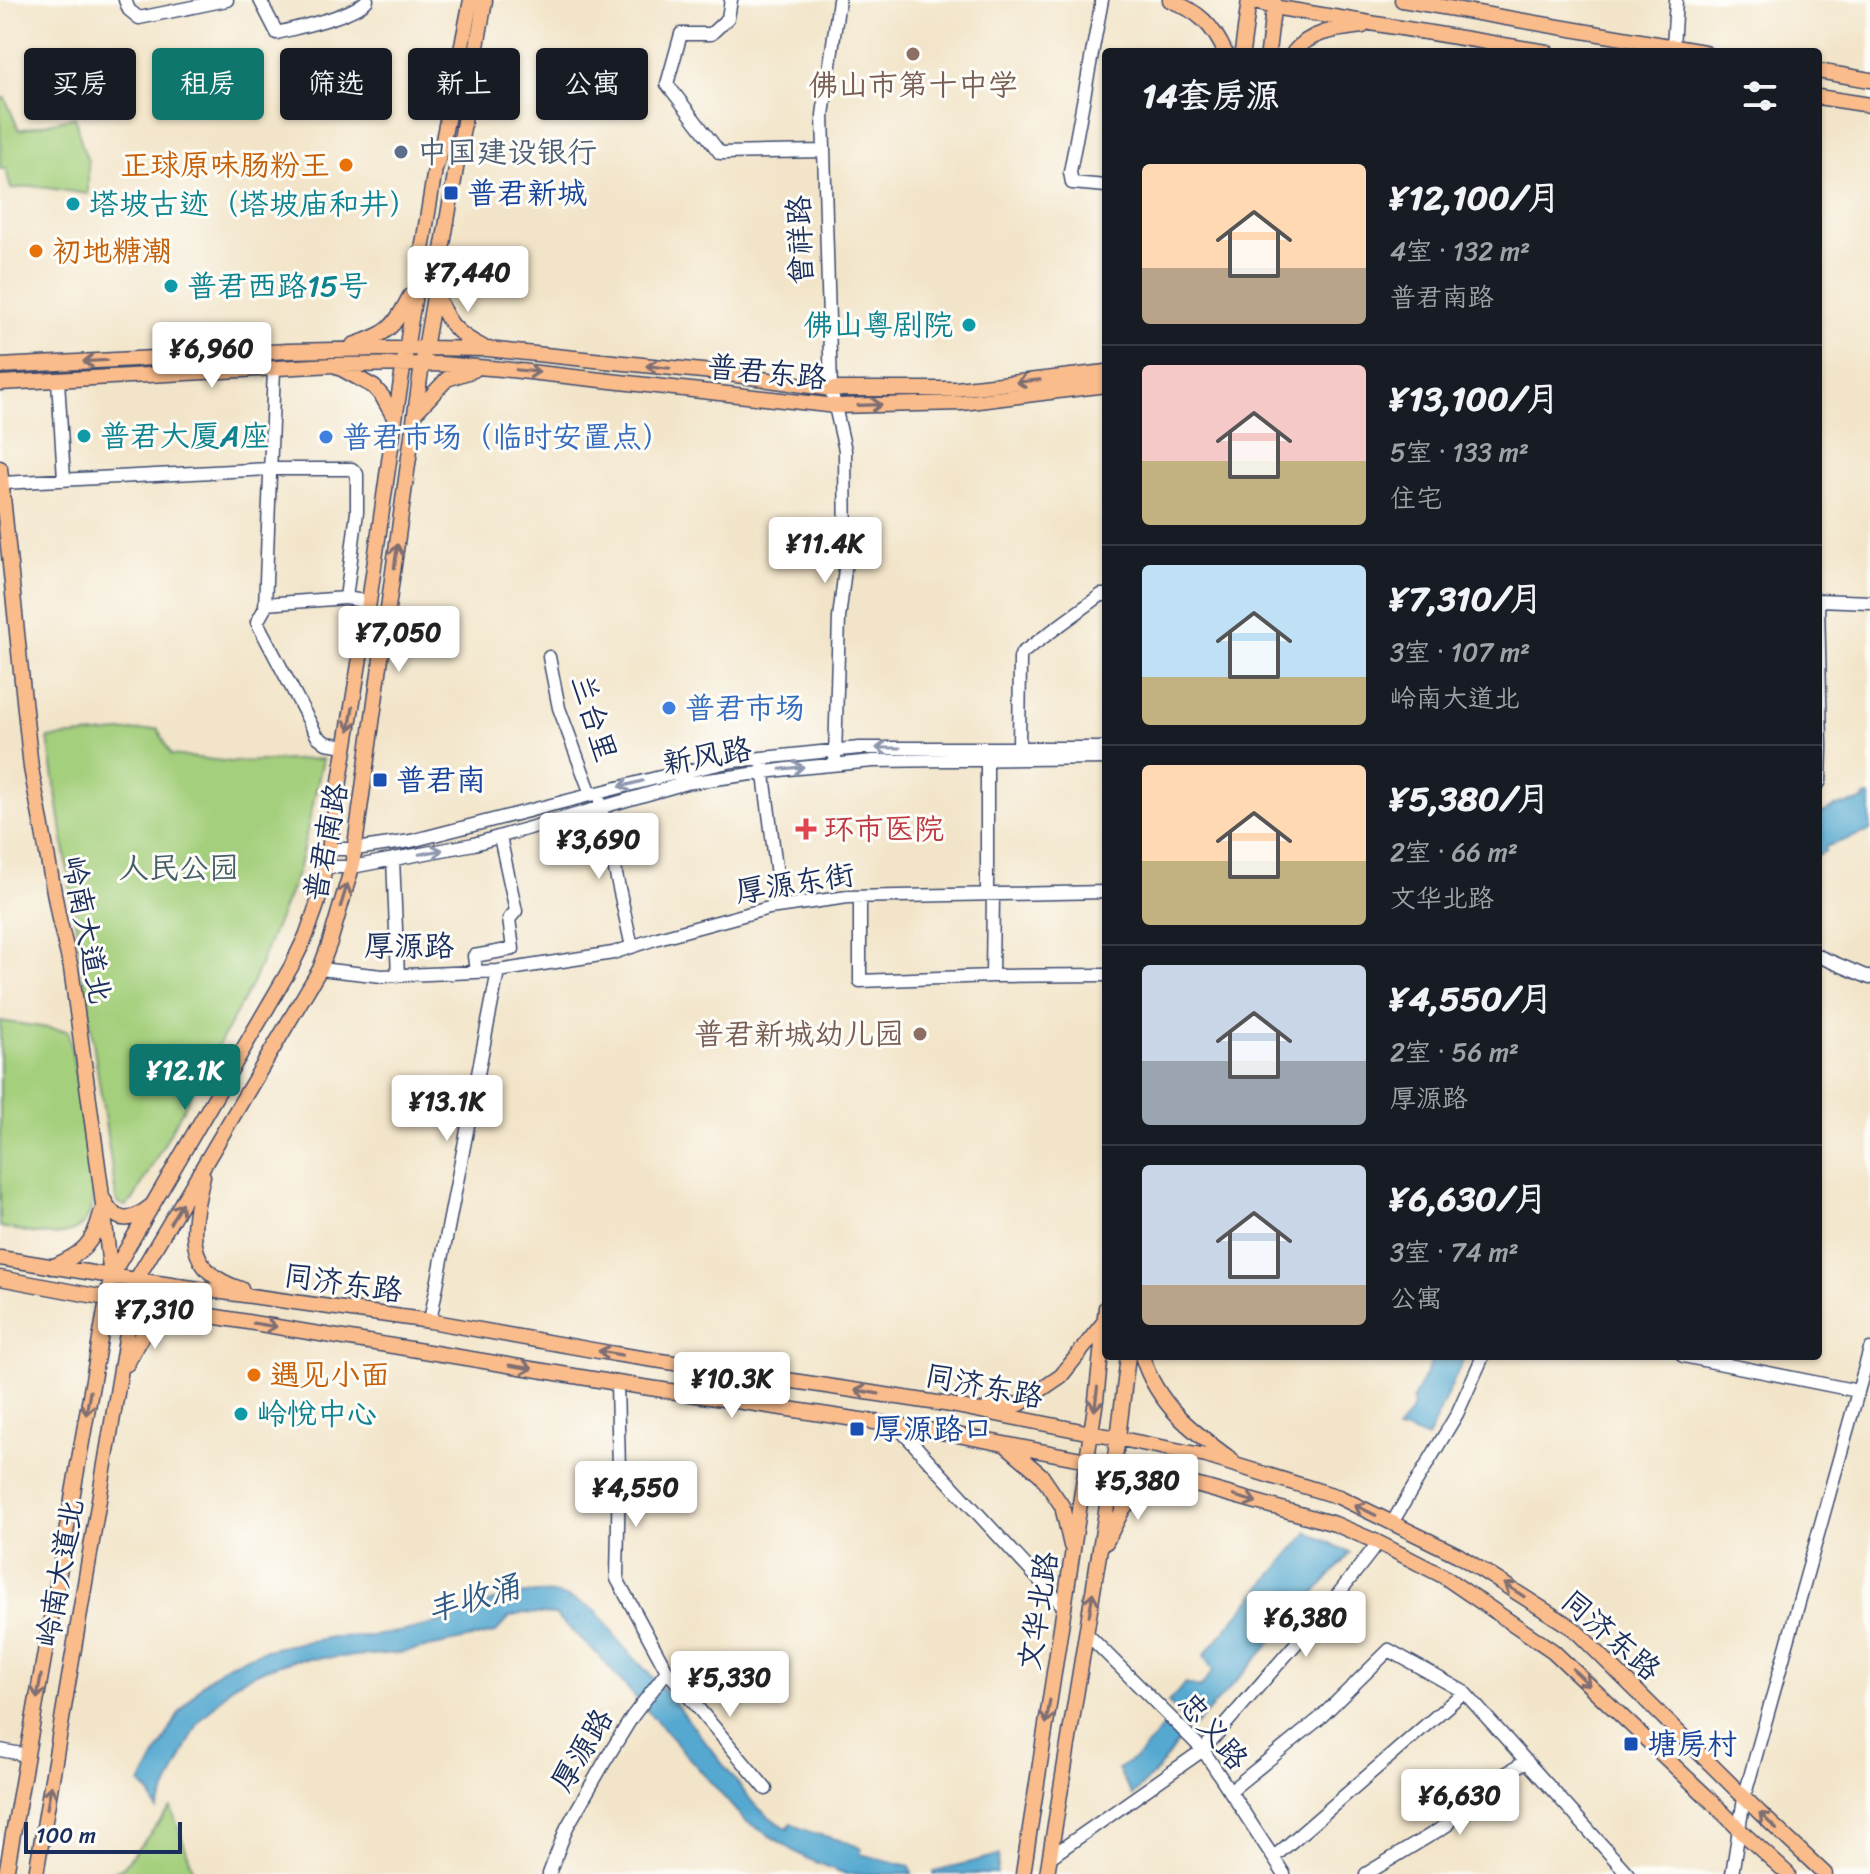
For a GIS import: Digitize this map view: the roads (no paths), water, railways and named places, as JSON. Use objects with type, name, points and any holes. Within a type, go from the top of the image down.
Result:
[{"type":"main road","name":"普君南路","points":[[111,1277],[291,967],[317,905],[346,746],[435,169],[471,0]]},
{"type":"main road","name":"普君南路","points":[[136,1280],[320,969],[352,867],[422,364],[485,0]]},
{"type":"main road","points":[[1170,0],[1192,9],[1217,33],[1223,48]]},
{"type":"main road","points":[[1243,48],[1249,0],[1523,48]]},
{"type":"main road","points":[[1402,0],[1679,48]]},
{"type":"main road","points":[[1428,0],[1443,7]]},
{"type":"main road","points":[[1268,48],[1273,3]]},
{"type":"main road","points":[[1297,48],[1327,31],[1377,24]]},
{"type":"main road","points":[[1822,71],[1870,77]]},
{"type":"main road","points":[[1822,98],[1870,105]]},
{"type":"main road","points":[[0,383],[274,368],[335,358],[395,324],[417,281]]},
{"type":"main road","points":[[436,290],[442,310],[453,326],[465,338],[487,349]]},
{"type":"main road","name":"普君东路","points":[[335,358],[406,349],[487,349],[722,373],[831,389],[956,389],[1102,372]]},
{"type":"main road","points":[[0,366],[273,352],[335,358],[374,387],[395,419]]},
{"type":"main road","name":"普君东路","points":[[335,358],[404,365],[483,367],[836,406],[963,403],[1102,386]]},
{"type":"main road","points":[[415,413],[447,379],[483,367]]},
{"type":"main road","name":"岭南大道北","points":[[1,476],[31,768],[71,968],[111,1277],[6,1874]]},
{"type":"main road","points":[[206,1162],[193,1229],[195,1249],[206,1271],[231,1286],[272,1299]]},
{"type":"main road","points":[[102,1196],[116,1217],[130,1219],[139,1216],[155,1202]]},
{"type":"main road","points":[[52,1267],[82,1252],[98,1226],[102,1196]]},
{"type":"main road","name":"同济东路","points":[[0,1258],[111,1277],[430,1321],[615,1354],[972,1409],[1206,1456],[1339,1497],[1458,1555],[1574,1629],[1825,1874]]},
{"type":"main road","name":"同济东路","points":[[0,1278],[132,1303],[617,1383],[947,1433],[1113,1465],[1335,1524],[1443,1576],[1553,1651],[1788,1874]]},
{"type":"main road","name":"岭南大道北","points":[[36,1874],[136,1280]]},
{"type":"main road","points":[[120,1378],[143,1332],[161,1317],[183,1311]]},
{"type":"main road","points":[[972,1409],[1020,1404],[1061,1376],[1102,1318]]},
{"type":"main road","name":"文华北路","points":[[1023,1874],[1096,1400],[1102,1343]]},
{"type":"main road","name":"文华北路","points":[[1047,1874],[1118,1438],[1128,1360]]},
{"type":"main road","points":[[1143,1360],[1164,1402],[1194,1433],[1242,1467]]},
{"type":"main road","points":[[1004,1444],[1041,1475],[1062,1506],[1073,1553]]},
{"type":"main road","points":[[1098,1557],[1123,1509],[1131,1500],[1139,1492],[1172,1480]]},
{"type":"main road","points":[[49,1627],[58,1614],[69,1615],[70,1637],[65,1662],[69,1681]]},
{"type":"street","points":[[125,0],[129,10],[139,18],[227,0]]},
{"type":"street","points":[[260,0],[277,33],[348,12],[362,6],[367,0]]},
{"type":"street","points":[[731,0],[728,18],[711,34],[681,34],[667,84],[720,153],[824,151]]},
{"type":"street","name":"曾祥路","points":[[834,764],[837,750],[839,618],[846,561],[845,450],[831,389],[823,115],[839,0]]},
{"type":"street","points":[[1102,0],[1070,172],[1072,183],[1102,186]]},
{"type":"street","points":[[1673,47],[1676,0]]},
{"type":"street","name":"普君南路","points":[[274,368],[265,608],[257,622],[317,736],[326,743],[346,746]]},
{"type":"street","points":[[58,380],[64,479]]},
{"type":"street","points":[[1,476],[64,479],[269,469],[352,469],[357,474],[357,512],[346,598]]},
{"type":"street","points":[[1019,748],[1022,653],[1102,595]]},
{"type":"street","points":[[265,604],[346,598],[369,602]]},
{"type":"street","points":[[1822,600],[1870,602]]},
{"type":"street","name":"兰台里","points":[[549,657],[559,708],[601,808],[632,947]]},
{"type":"street","name":"新风路","points":[[329,849],[355,849],[411,841],[733,761],[859,748],[1102,748]]},
{"type":"street","points":[[762,758],[781,906]]},
{"type":"street","name":"新风路","points":[[326,867],[352,867],[474,844],[686,783],[764,772],[873,761],[1102,758]]},
{"type":"street","points":[[987,760],[992,976]]},
{"type":"street","points":[[476,972],[474,956],[513,949],[509,919],[516,911],[500,837]]},
{"type":"street","points":[[393,859],[398,976]]},
{"type":"street","name":"厚源东街","points":[[498,971],[613,953],[781,906],[860,897],[1102,892]]},
{"type":"street","points":[[860,897],[860,981],[1102,975]]},
{"type":"street","points":[[1822,958],[1870,978]]},
{"type":"street","name":"厚源路","points":[[320,969],[382,976],[498,971]]},
{"type":"street","points":[[430,1321],[498,971]]},
{"type":"street","points":[[1732,1874],[1744,1798],[1870,1349]]},
{"type":"street","points":[[1392,1522],[1457,1414],[1481,1360]]},
{"type":"street","points":[[1703,1360],[1858,1391]]},
{"type":"street","points":[[617,1383],[617,1579],[667,1671],[766,1789]]},
{"type":"street","points":[[896,1425],[1065,1608]]},
{"type":"street","points":[[1049,1858],[1200,1747],[1328,1607],[1377,1542]]},
{"type":"street","name":"忠义路","points":[[1086,1633],[1200,1747],[1284,1874]]},
{"type":"street","points":[[1230,1791],[1319,1719],[1389,1650],[1464,1692],[1628,1874]]},
{"type":"street","name":"厚源路","points":[[549,1874],[567,1827],[632,1717],[667,1671]]},
{"type":"street","points":[[1274,1857],[1464,1692]]},
{"type":"street","points":[[0,1750],[27,1755]]},
{"type":"street","points":[[1366,1874],[1447,1825],[1465,1798],[1527,1761]]},
{"type":"water","points":[[1870,796],[1870,831],[1825,847],[1826,851],[1822,853],[1822,813],[1864,800],[1864,797]]},
{"type":"water","points":[[1432,1360],[1463,1360],[1427,1439],[1407,1430],[1397,1431],[1411,1411],[1412,1401]]},
{"type":"water","points":[[1308,1532],[1350,1553],[1191,1730],[1168,1702],[1186,1683],[1200,1688],[1213,1671],[1204,1655]]},
{"type":"water","points":[[534,1593],[570,1598],[597,1611],[621,1644],[666,1692],[754,1804],[768,1816],[788,1829],[791,1823],[854,1845],[862,1849],[860,1854],[910,1866],[912,1874],[846,1874],[806,1858],[744,1820],[599,1656],[555,1615],[523,1613],[510,1617],[495,1633],[401,1653],[294,1660],[265,1669],[235,1683],[198,1723],[157,1810],[151,1795],[141,1784],[178,1715],[204,1682],[227,1665],[288,1645],[332,1637],[373,1636],[451,1620],[502,1597]]},
{"type":"water","points":[[1165,1725],[1179,1740],[1158,1769],[1132,1796],[1118,1769],[1140,1755]]},
{"type":"water","points":[[999,1855],[997,1874],[934,1874],[934,1871]]},
{"type":"place","name":"佛山市第十中学","points":[[913,54]]},
{"type":"place","name":"中国建设银行","points":[[401,152]]},
{"type":"place","name":"正球原味肠粉王","points":[[346,165]]},
{"type":"place","name":"普君新城","points":[[451,193]]},
{"type":"place","name":"塔坡古迹（塔坡庙和井）","points":[[73,204]]},
{"type":"place","name":"初地糖潮","points":[[36,251]]},
{"type":"place","name":"普君西路15号","points":[[171,286]]},
{"type":"place","name":"佛山粤剧院","points":[[969,325]]},
{"type":"place","name":"普君大厦A座","points":[[84,436]]},
{"type":"place","name":"普君市场（临时安置点）","points":[[326,437]]},
{"type":"place","name":"普君市场","points":[[669,708]]},
{"type":"place","name":"普君南","points":[[380,780]]},
{"type":"place","name":"环市医院","points":[[806,829]]},
{"type":"place","name":"普君新城幼儿园","points":[[920,1034]]},
{"type":"place","name":"遇见小面","points":[[254,1375]]},
{"type":"place","name":"岭悦中心","points":[[241,1414]]},
{"type":"place","name":"厚源路口","points":[[857,1429]]},
{"type":"place","name":"塘房村","points":[[1631,1744]]},
{"type":"park label","name":"人民公园","points":[[179,868]]},
{"type":"water label","name":"丰收涌","points":[[473,1598]]}]
